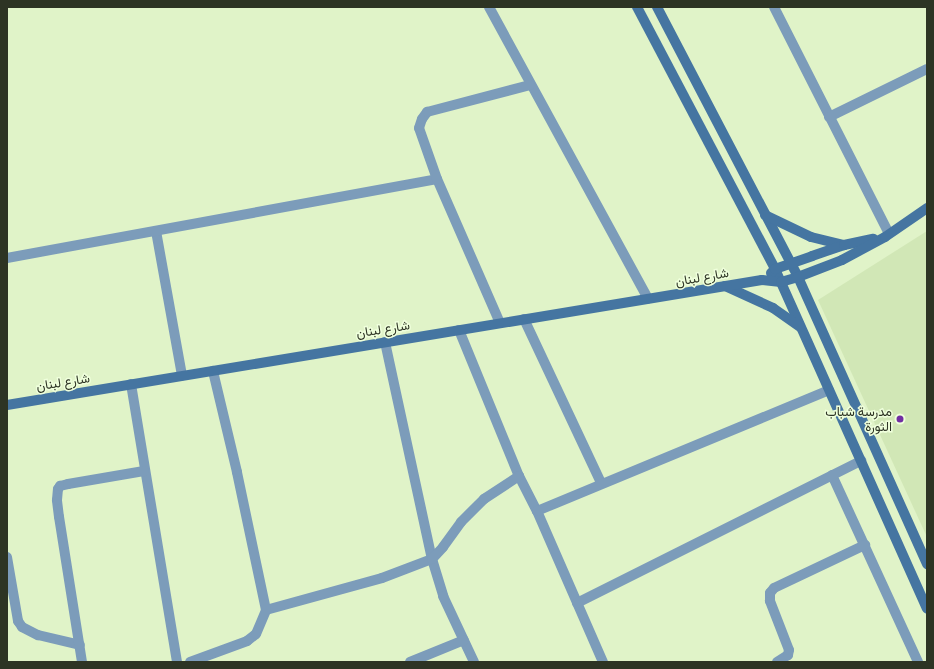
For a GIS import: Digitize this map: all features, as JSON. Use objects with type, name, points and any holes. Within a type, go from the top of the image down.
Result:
[{"type":"street","points":[[489,7],[530,85],[648,299]]},
{"type":"street","points":[[637,7],[775,269],[927,609]]},
{"type":"street","points":[[657,7],[798,277],[927,564]]},
{"type":"street","points":[[777,8],[887,235]]},
{"type":"street","points":[[829,117],[927,69]]},
{"type":"street","points":[[500,323],[437,179],[419,128],[422,119],[427,112],[530,85]]},
{"type":"street","points":[[7,258],[437,179]]},
{"type":"street","name":"شارع لبنان","points":[[7,405],[724,286],[762,280],[781,282],[842,260],[887,235],[927,208]]},
{"type":"street","points":[[765,215],[811,237],[844,245]]},
{"type":"street","points":[[156,231],[182,376]]},
{"type":"street","name":"شارع لبنان","points":[[762,280],[775,269],[790,263],[844,245],[887,235]]},
{"type":"street","points":[[724,286],[773,308],[801,327]]},
{"type":"street","points":[[524,319],[601,483]]},
{"type":"street","points":[[459,330],[519,476],[537,511],[603,662]]},
{"type":"street","points":[[385,342],[432,559],[443,596],[474,662]]},
{"type":"street","points":[[190,662],[248,641],[256,634],[266,610],[237,472],[213,371]]},
{"type":"street","points":[[131,384],[144,471],[177,662]]},
{"type":"street","points":[[537,511],[601,483],[829,390]]},
{"type":"street","points":[[577,603],[861,461]]},
{"type":"street","points":[[82,662],[59,518],[57,500],[58,489],[60,486],[68,484],[144,471]]},
{"type":"street","points":[[832,475],[918,662]]},
{"type":"street","points":[[266,610],[382,578],[432,559],[443,547],[461,522],[484,499],[519,476]]},
{"type":"street","points":[[777,662],[788,655],[789,650],[770,601],[770,593],[774,588],[865,545]]},
{"type":"street","points":[[7,557],[18,621],[22,627],[38,635],[80,645]]},
{"type":"street","points":[[410,662],[464,640]]},
{"type":"shaded area","name":"مدرسة شباب الثورة","points":[[927,231],[927,537],[818,300]]},
{"type":"place","name":"مدرسة شباب الثورة","points":[[900,419]]}]
